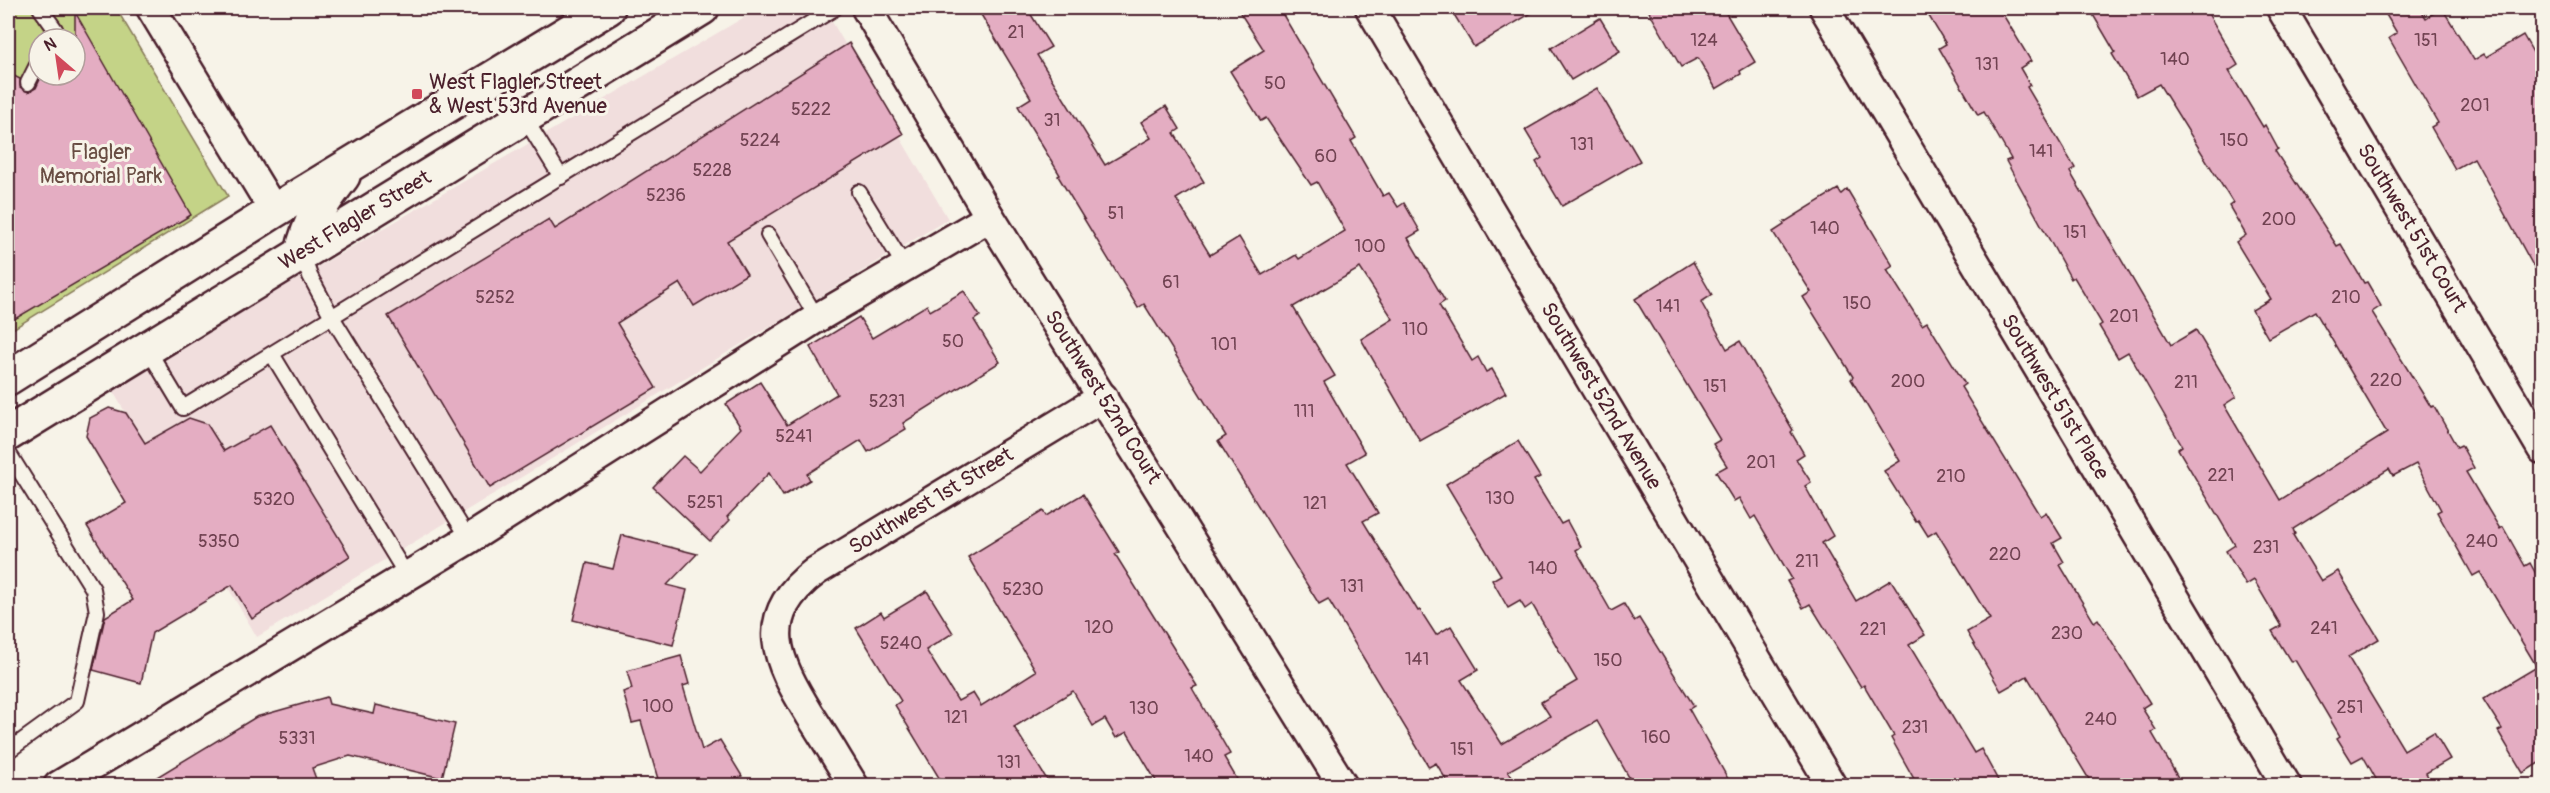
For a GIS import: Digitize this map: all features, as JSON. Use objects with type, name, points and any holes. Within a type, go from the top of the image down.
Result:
[{"type":"main road","points":[[8,378],[274,211],[608,8]]},
{"type":"main road","name":"West Flagler Street","points":[[8,434],[702,8]]},
{"type":"main road","points":[[302,253],[306,230],[351,165]]},
{"type":"main road","points":[[203,314],[241,266],[274,211]]},
{"type":"street","points":[[151,8],[274,211]]},
{"type":"street","name":"Southwest 52nd Court","points":[[866,8],[990,217],[1343,786]]},
{"type":"street","name":"Southwest 52nd Avenue","points":[[1370,8],[1832,786]]},
{"type":"street","name":"Southwest 51st Place","points":[[1824,8],[2287,786]]},
{"type":"street","name":"Southwest 51st Court","points":[[2281,8],[2542,450]]},
{"type":"street","points":[[58,786],[469,539],[817,318],[990,217]]},
{"type":"street","name":"Southwest 1st Street","points":[[854,786],[783,667],[776,637],[778,623],[793,592],[816,571],[1103,397]]},
{"type":"lane","points":[[40,8],[54,27]]},
{"type":"lane","points":[[147,348],[183,408],[835,8]]},
{"type":"lane","points":[[524,117],[561,177]]},
{"type":"lane","points":[[859,192],[905,267]]},
{"type":"lane","points":[[768,235],[817,318]]},
{"type":"lane","points":[[302,253],[310,276],[332,317],[469,539]]},
{"type":"lane","points":[[272,354],[407,576]]},
{"type":"lane","points":[[8,452],[93,589],[97,612],[77,701],[8,751]]},
{"type":"shaded area","points":[[760,8],[824,8],[948,219],[257,637],[111,388]]},
{"type":"green space","name":"Flagler Memorial Park","points":[[8,8],[116,8],[228,196],[8,332]]},
{"type":"building","points":[[977,8],[1027,8],[1051,47],[1037,55],[1105,165],[1151,138],[1141,122],[1166,106],[1180,129],[1174,133],[1204,182],[1176,199],[1210,255],[1239,237],[1262,275],[1296,255],[1299,259],[1345,231],[1317,182],[1311,185],[1266,118],[1261,121],[1230,71],[1264,50],[1237,8],[1279,8],[1356,138],[1351,141],[1383,196],[1389,193],[1398,207],[1404,203],[1420,231],[1408,238],[1445,301],[1439,305],[1472,361],[1478,357],[1486,372],[1492,369],[1506,393],[1420,441],[1361,339],[1393,319],[1360,268],[1293,307],[1335,376],[1324,382],[1365,453],[1347,463],[1378,513],[1363,521],[1418,611],[1420,610],[1436,635],[1451,626],[1478,670],[1461,680],[1502,744],[1550,716],[1541,702],[1577,681],[1532,604],[1525,609],[1520,601],[1508,608],[1492,580],[1501,575],[1446,484],[1518,441],[1540,477],[1534,480],[1561,524],[1567,521],[1581,547],[1576,550],[1611,611],[1624,604],[1634,621],[1639,618],[1694,706],[1689,709],[1732,786],[1634,786],[1597,721],[1508,771],[1518,786],[1450,786],[1436,763],[1429,767],[1328,599],[1319,604],[1218,441],[1226,436],[1144,304],[1138,308],[1058,176],[1060,175],[1018,106],[1031,98]]},
{"type":"building","points":[[1450,8],[1540,8],[1474,47]]},
{"type":"building","points":[[1647,8],[1723,8],[1755,62],[1740,71],[1741,74],[1716,89],[1698,58],[1681,67]]},
{"type":"building","points":[[1924,8],[1999,8],[2031,61],[2020,68],[2030,85],[2027,87],[2075,168],[2070,172],[2171,345],[2196,330],[2236,397],[2224,405],[2280,500],[2387,433],[2315,311],[2268,338],[2252,310],[2271,299],[2236,242],[2246,235],[2229,206],[2233,203],[2159,84],[2137,96],[2112,54],[2115,52],[2089,8],[2205,8],[2238,65],[2229,71],[2263,127],[2265,125],[2278,149],[2275,151],[2337,246],[2341,244],[2364,283],[2367,282],[2381,306],[2372,312],[2431,407],[2434,406],[2457,447],[2461,445],[2474,468],[2466,472],[2500,529],[2503,527],[2525,566],[2530,563],[2542,585],[2542,761],[2523,773],[2498,731],[2502,729],[2483,699],[2537,667],[2480,572],[2473,576],[2437,512],[2441,510],[2416,464],[2393,476],[2389,469],[2293,529],[2295,534],[2293,535],[2321,581],[2338,571],[2379,639],[2348,657],[2404,750],[2434,732],[2450,759],[2426,773],[2433,786],[2380,786],[2363,756],[2352,762],[2337,738],[2340,736],[2295,660],[2291,662],[2272,631],[2281,626],[2254,580],[2246,585],[2226,551],[2235,545],[2178,449],[2182,446],[2128,352],[2118,358],[2099,326],[2102,324],[2074,277],[2071,279],[2006,161],[2011,159],[1984,112],[1978,115],[1939,48],[1946,44]]},
{"type":"building","points":[[2382,8],[2420,8],[2426,18],[2442,8],[2474,60],[2484,54],[2486,57],[2523,35],[2542,68],[2542,282],[2474,158],[2455,169],[2431,127],[2438,123],[2389,38],[2397,33]]},
{"type":"building","name":"Flagler Memorial Park","points":[[75,12],[84,27],[75,27]]},
{"type":"building","points":[[1600,18],[1620,51],[1571,80],[1551,48]]},
{"type":"building","name":"Flagler Memorial Park","points":[[87,33],[191,215],[8,323],[8,73],[20,79],[20,87],[28,92],[36,88],[87,87]]},
{"type":"building","points":[[849,43],[903,134],[727,241],[747,274],[694,306],[680,283],[617,323],[656,388],[490,488],[388,316],[549,219],[555,229]]},
{"type":"building","points":[[1597,88],[1640,161],[1562,206],[1536,162],[1542,158],[1525,130]]},
{"type":"building","points":[[1838,189],[1841,194],[1847,189],[1893,266],[1887,270],[1922,325],[1927,322],[1965,384],[1961,387],[2040,516],[2046,512],[2062,538],[2053,543],[2064,562],[2060,565],[2094,622],[2098,619],[2150,703],[2142,708],[2156,730],[2152,733],[2183,786],[2093,786],[2027,676],[2001,691],[1967,632],[1990,619],[1936,531],[1928,536],[1918,520],[1916,522],[1884,471],[1900,461],[1851,379],[1853,377],[1803,297],[1811,292],[1773,232],[1784,225],[1783,223]]},
{"type":"building","points":[[1693,262],[1712,295],[1701,302],[1727,349],[1740,341],[1793,430],[1791,432],[1804,454],[1796,459],[1811,482],[1805,486],[1833,536],[1822,543],[1856,601],[1891,580],[1925,635],[1909,645],[1974,753],[1981,749],[2001,786],[1918,786],[1891,738],[1894,736],[1864,685],[1861,687],[1810,604],[1803,608],[1787,581],[1792,579],[1755,516],[1751,519],[1739,498],[1734,501],[1716,472],[1727,466],[1713,444],[1720,440],[1635,299]]},
{"type":"building","points":[[964,291],[980,316],[974,320],[1000,362],[903,423],[906,429],[868,452],[861,440],[807,474],[810,480],[783,496],[769,473],[727,517],[730,520],[710,541],[653,487],[683,456],[700,471],[741,428],[726,404],[760,382],[787,425],[837,394],[810,347],[859,317],[872,338],[927,305],[930,311]]},
{"type":"building","points":[[109,408],[126,413],[145,443],[189,418],[207,424],[224,451],[270,425],[350,556],[252,619],[232,585],[152,633],[141,683],[93,670],[105,617],[133,600],[87,526],[126,503],[86,436],[90,418]]},
{"type":"building","points":[[1083,494],[1119,552],[1115,554],[1197,686],[1192,688],[1230,754],[1224,757],[1241,786],[1159,786],[1127,732],[1116,738],[1105,719],[1093,726],[1073,691],[1014,727],[1051,786],[944,786],[895,705],[901,701],[856,628],[881,612],[884,617],[927,591],[953,633],[926,650],[958,701],[973,693],[981,706],[1036,671],[968,557],[1043,511],[1046,516]]},
{"type":"building","points":[[622,535],[697,554],[667,585],[687,590],[673,645],[573,620],[587,563],[613,569]]},
{"type":"building","points":[[681,656],[689,684],[683,686],[702,750],[720,740],[742,776],[725,786],[660,786],[641,721],[632,723],[623,692],[632,689],[627,671]]},
{"type":"building","points":[[327,697],[329,704],[374,714],[376,705],[455,724],[442,778],[350,756],[312,768],[316,779],[295,786],[142,786],[256,717]]},
{"type":"place","name":"West Flagler Street & West 53rd Avenue","points":[[417,94]]}]
